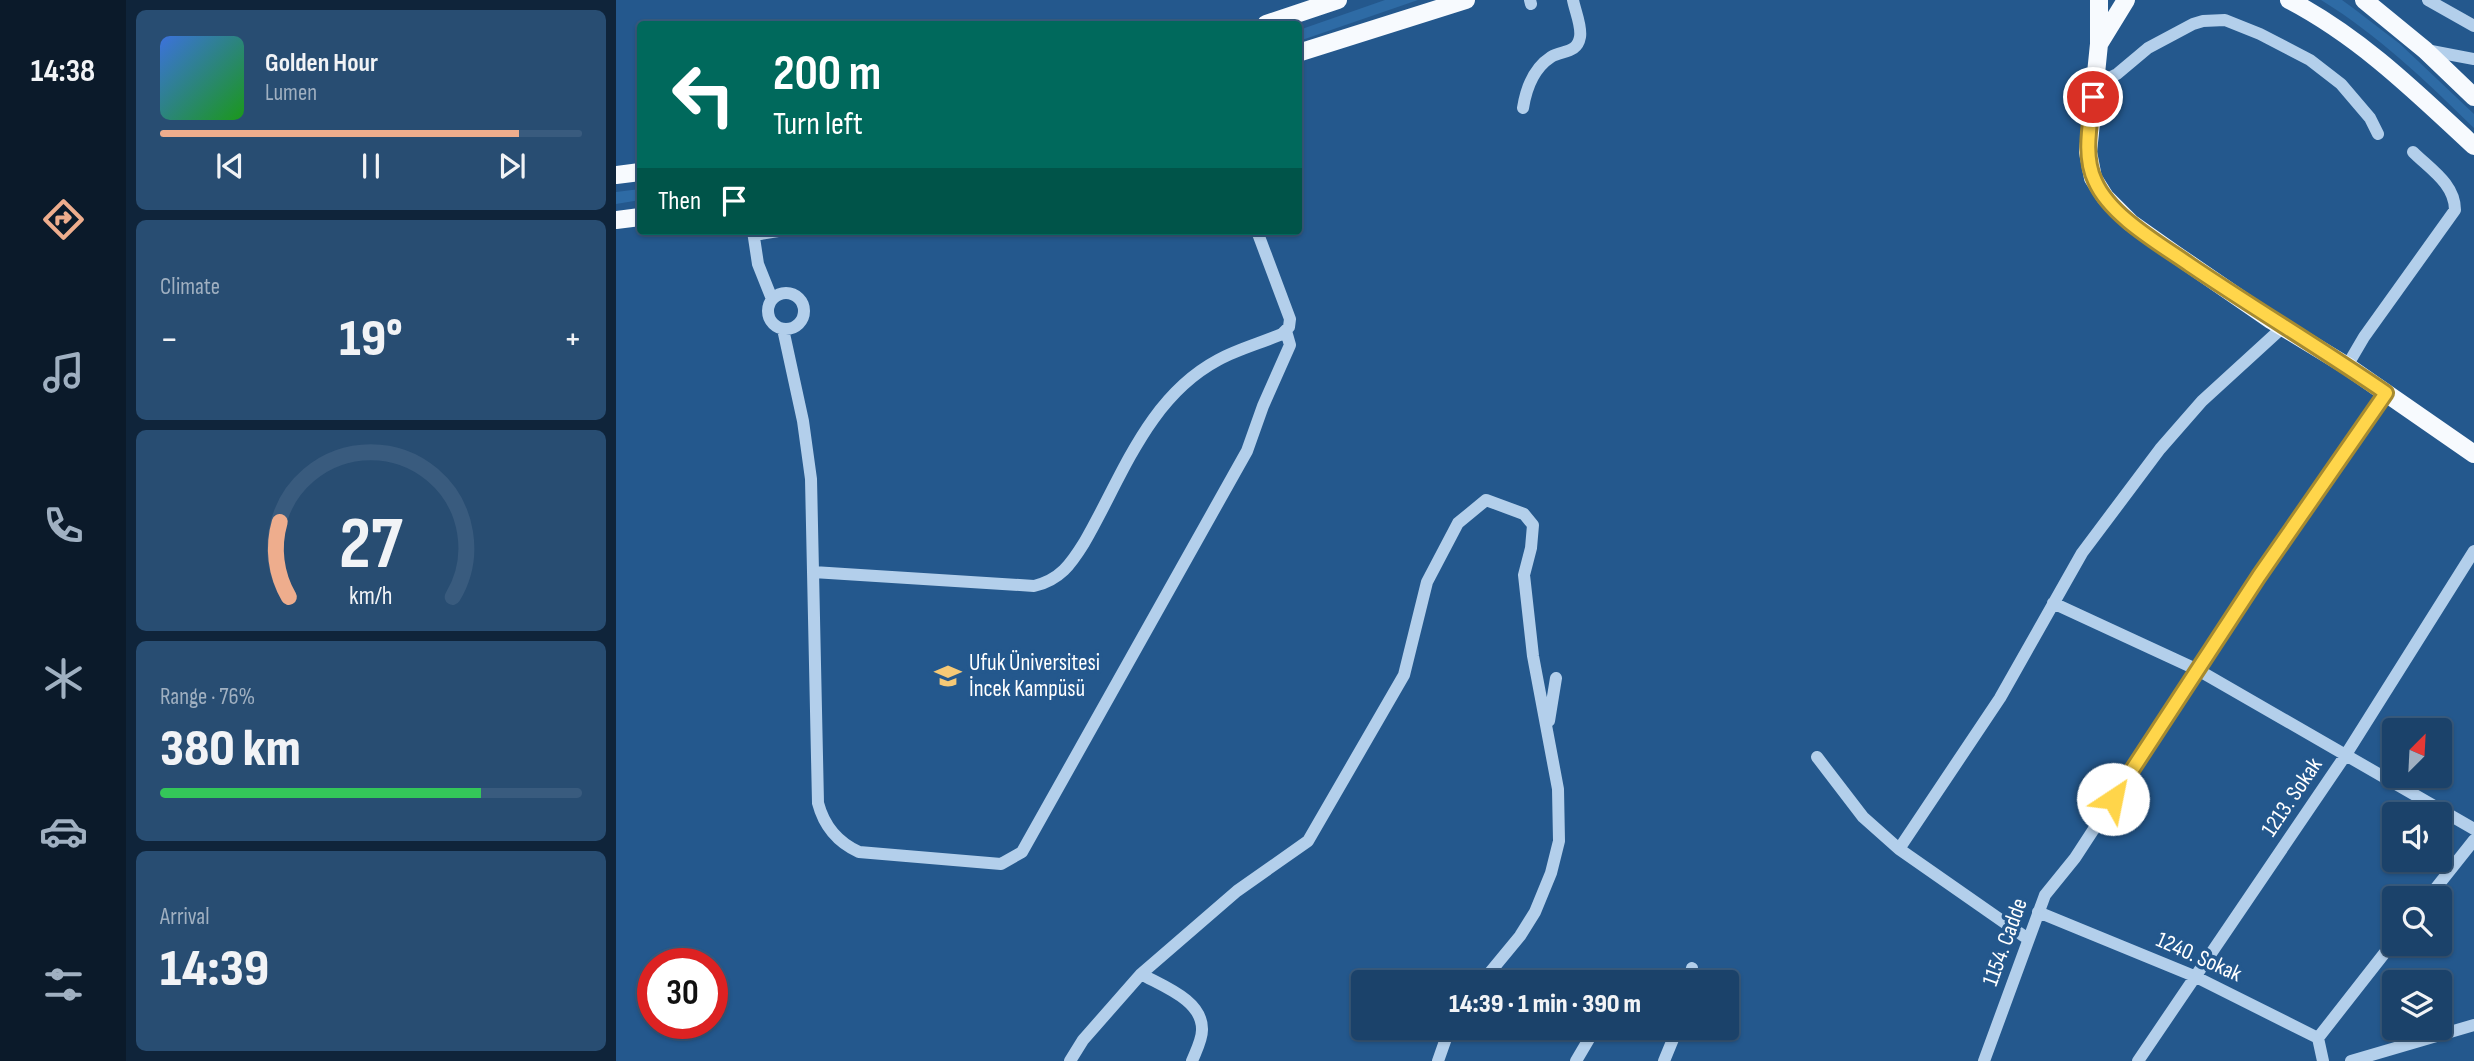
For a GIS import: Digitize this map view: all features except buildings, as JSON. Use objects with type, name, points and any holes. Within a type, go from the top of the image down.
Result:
[{"type":"main road","points":[[1275,21],[1338,0]]},
{"type":"main road","points":[[1302,52],[1466,0]]},
{"type":"main road","points":[[2099,0],[2099,44],[2088,152],[2089,166],[2098,189],[2132,223],[2474,454]]},
{"type":"main road","points":[[2099,44],[2126,0]]},
{"type":"main road","points":[[2289,0],[2329,22],[2362,46],[2474,146]]},
{"type":"main road","points":[[2364,0],[2425,50],[2474,96]]},
{"type":"main road","points":[[616,175],[637,172]]},
{"type":"main road","points":[[616,220],[637,217]]},
{"type":"street","points":[[1523,108],[1527,89],[1537,71],[1553,55],[1572,51],[1579,42],[1581,30],[1573,0]]},
{"type":"street","points":[[2428,0],[2474,26]]},
{"type":"street","points":[[2096,76],[2109,78],[2117,74],[2148,48],[2193,24],[2215,19],[2225,20],[2260,34],[2310,60],[2342,84],[2370,118],[2378,134]]},
{"type":"street","points":[[2425,50],[2474,59]]},
{"type":"street","points":[[2347,366],[2364,337],[2455,210],[2455,200],[2448,185],[2413,152]]},
{"type":"street","points":[[753,235],[758,264],[772,299]]},
{"type":"street","points":[[813,572],[1034,586],[1050,581],[1066,570],[1101,514],[1140,437],[1155,414],[1174,393],[1219,359],[1286,331],[1289,327],[1290,319],[1258,235]]},
{"type":"street","points":[[788,293],[799,298],[803,303],[804,316],[801,322],[790,329],[777,327],[769,317],[772,299],[788,293]]},
{"type":"street","points":[[1899,849],[1982,728],[2082,553],[2160,449],[2202,401],[2283,327]]},
{"type":"street","points":[[783,329],[807,447],[813,512],[818,803],[825,824],[840,841],[859,852],[1001,864],[1022,852],[1247,451],[1290,345],[1286,331]]},
{"type":"street","name":"1154. Cadde","points":[[1984,1061],[2045,895],[2074,858],[2259,576],[2386,393]]},
{"type":"street","points":[[1070,1061],[1083,1040],[1141,974],[1237,891],[1308,841],[1404,675],[1427,582],[1458,523],[1486,500],[1524,514],[1533,525],[1531,548],[1524,575],[1533,656],[1558,789],[1559,841],[1551,873],[1535,912],[1520,936],[1492,970]]},
{"type":"street","name":"1213. Sokak","points":[[2138,1061],[2345,756],[2474,551]]},
{"type":"street","points":[[2053,603],[2199,670],[2474,830]]},
{"type":"street","points":[[1548,739],[1556,678]]},
{"type":"street","points":[[1817,757],[1863,817],[1899,849],[2028,939]]},
{"type":"street","points":[[2438,886],[2474,840]]},
{"type":"street","name":"1240. Sokak","points":[[2038,912],[2194,976],[2318,1038]]},
{"type":"street","points":[[2323,1061],[2318,1038],[2382,956]]},
{"type":"street","points":[[1141,974],[1189,1002],[1198,1012],[1202,1031],[1192,1061]]},
{"type":"street","points":[[2351,1061],[2474,1025]]},
{"type":"street","points":[[1438,1061],[1445,1040]]},
{"type":"street","points":[[1576,1061],[1588,1040]]},
{"type":"street","points":[[1664,1061],[1673,1040]]},
{"type":"shaded area","points":[[1385,0],[1418,0],[1302,40],[1302,29]]},
{"type":"shaded area","points":[[2321,0],[2342,0],[2400,44],[2474,114],[2474,128],[2382,43]]},
{"type":"shaded area","points":[[637,189],[637,200],[616,204],[616,192]]},
{"type":"place","name":"Ufuk Üniversitesi İncek Kampüsü","points":[[948,676]]},
{"type":"route","points":[[2093,97],[2089,166],[2098,189],[2118,211],[2271,320],[2386,393],[2259,576],[2113,799]]}]
